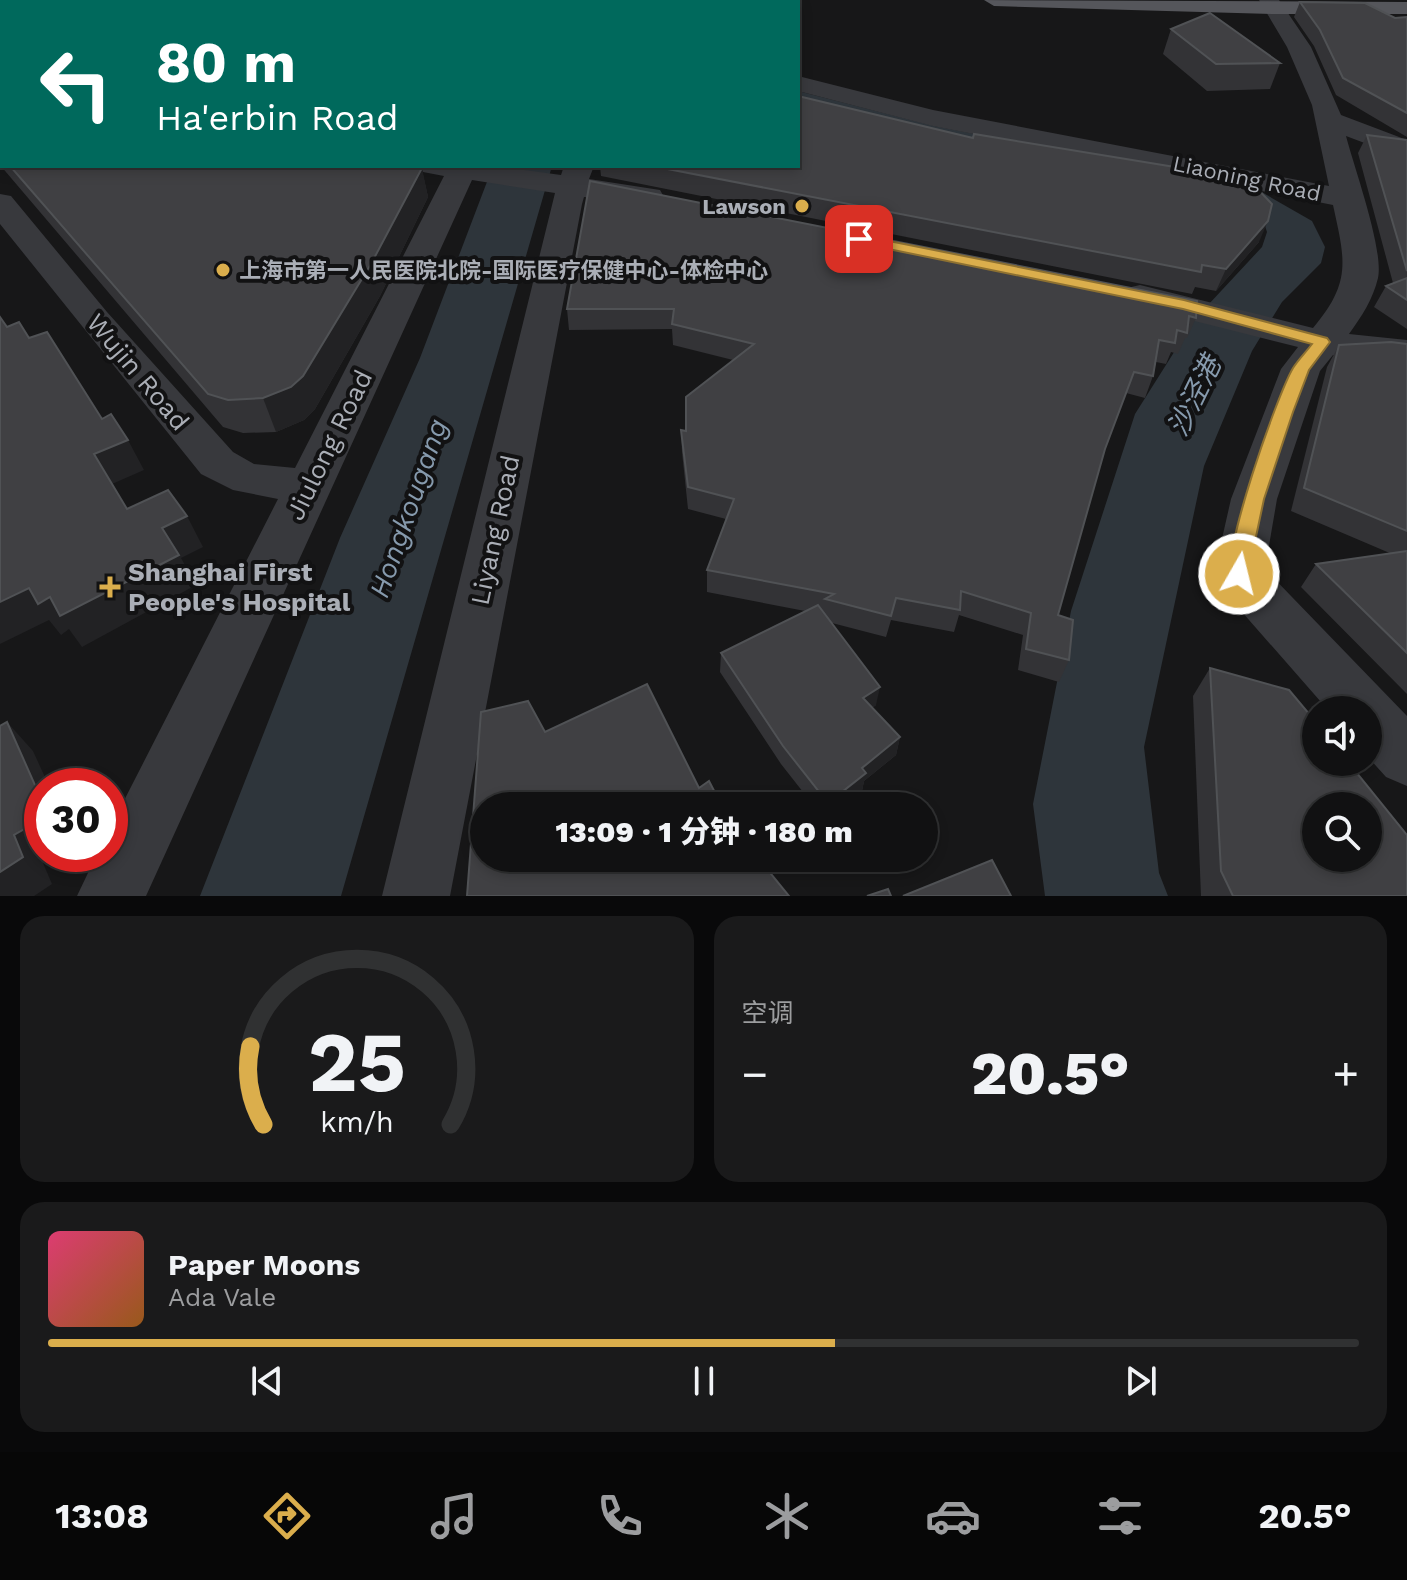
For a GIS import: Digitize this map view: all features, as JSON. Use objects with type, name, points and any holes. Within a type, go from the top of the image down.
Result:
[{"type":"main road","points":[[994,0],[1407,8]]},
{"type":"street","points":[[1271,4],[1299,47],[1329,120],[1346,199]]},
{"type":"street","name":"Liaoning Road","points":[[800,84],[938,119],[1166,161],[1346,199],[1358,245],[1361,275],[1348,310],[1301,369],[1254,499],[1243,541],[1239,574],[1351,696]]},
{"type":"street","points":[[1329,120],[1407,150]]},
{"type":"street","points":[[461,169],[568,177],[680,203]]},
{"type":"street","name":"Jiulong Road","points":[[111,896],[461,169]]},
{"type":"street","name":"Liyang Road","points":[[416,896],[568,177]]},
{"type":"street","name":"Wujin Road","points":[[0,203],[94,320],[217,463],[241,477],[269,484],[310,484]]},
{"type":"street","points":[[1114,290],[1322,342],[1407,352]]},
{"type":"street","points":[[1382,730],[1407,758]]},
{"type":"water","name":"沙泾港","points":[[800,92],[935,126],[1258,190],[1312,221],[1325,247],[1321,263],[1282,302],[1252,351],[1204,466],[1144,747],[1159,873],[1168,896],[1045,896],[1033,804],[1071,611],[1135,414],[1195,319],[1262,247],[1267,232],[1264,223],[800,114]]},
{"type":"water","name":"Hongkougang","points":[[492,168],[551,168],[341,896],[200,896],[340,538],[420,358]]},
{"type":"building","points":[[1300,2],[1365,3],[1395,18],[1407,17],[1407,113],[1343,78],[1320,30]]},
{"type":"building","points":[[1210,13],[1280,63],[1216,64],[1171,29]]},
{"type":"building","points":[[800,96],[973,138],[974,134],[1248,179],[1272,204],[1268,221],[1226,269],[1202,265],[1201,272],[662,168],[800,168]]},
{"type":"building","points":[[1367,135],[1407,140],[1407,271]]},
{"type":"building","points":[[12,168],[422,168],[371,264],[303,376],[291,387],[263,398],[228,400],[208,394]]},
{"type":"building","points":[[590,181],[1197,301],[1196,318],[1189,316],[1187,333],[1177,330],[1175,343],[1159,340],[1153,376],[1134,372],[1105,449],[1058,615],[1073,620],[1069,660],[1026,649],[1031,613],[961,591],[960,610],[896,598],[891,616],[825,599],[834,594],[707,570],[734,499],[688,487],[681,430],[686,431],[686,397],[754,344],[672,324],[674,309],[567,309]]},
{"type":"building","points":[[1407,278],[1407,300],[1386,286]]},
{"type":"building","points":[[0,317],[7,327],[19,322],[29,338],[47,332],[102,419],[111,414],[128,440],[94,454],[127,509],[168,490],[187,516],[162,528],[179,555],[60,616],[50,597],[38,604],[29,588],[0,602]]},
{"type":"building","points":[[1407,344],[1407,531],[1304,488],[1339,345]]},
{"type":"building","points":[[1407,551],[1407,653],[1316,564]]},
{"type":"building","points":[[818,605],[880,687],[863,698],[900,737],[862,768],[866,773],[842,792],[819,792],[783,746],[721,653]]},
{"type":"building","points":[[1210,668],[1289,690],[1302,705],[1302,776],[1359,776],[1372,792],[1302,792],[1302,872],[1382,872],[1382,804],[1407,835],[1407,896],[1233,896],[1221,871]]},
{"type":"building","points":[[647,684],[699,788],[709,781],[715,792],[475,792],[481,712],[528,701],[545,732]]},
{"type":"building","points":[[7,722],[27,768],[24,768],[24,829],[14,835],[23,857],[0,872],[0,726]]},
{"type":"building","points":[[470,857],[470,872],[769,872],[789,896],[467,896]]},
{"type":"building","points":[[992,860],[1011,896],[903,896]]},
{"type":"building","points":[[888,889],[891,896],[867,896]]},
{"type":"place","name":"Lawson","points":[[802,206]]},
{"type":"place","name":"上海市第一人民医院北院-国际医疗保健中心-体检中心","points":[[223,270]]},
{"type":"place","name":"Shanghai First People's Hospital","points":[[110,587]]},
{"type":"route","points":[[859,239],[1184,305],[1322,342],[1301,369],[1284,412],[1254,499],[1243,541],[1239,574]]}]
